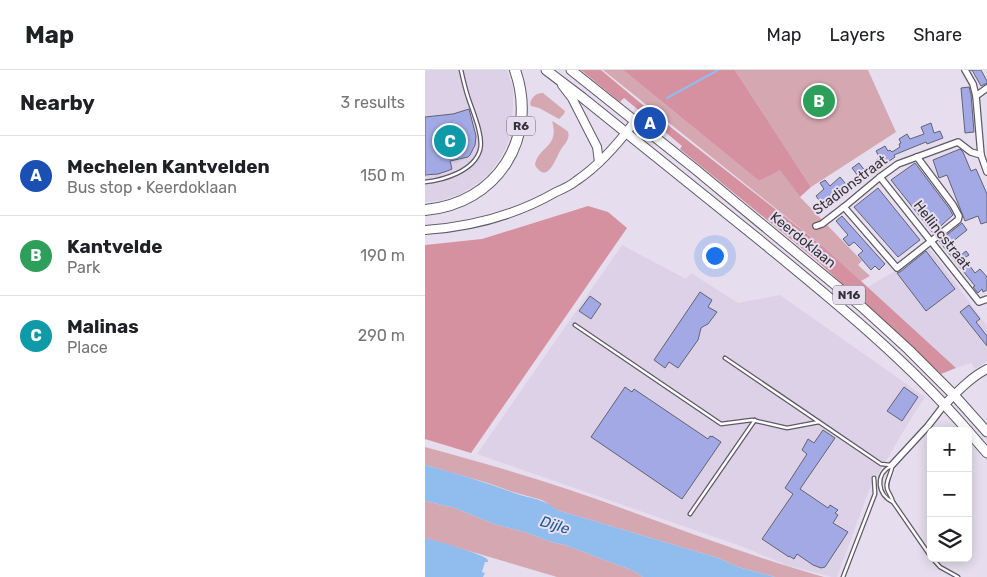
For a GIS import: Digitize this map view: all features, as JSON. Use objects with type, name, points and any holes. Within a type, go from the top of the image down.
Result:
[{"type":"highway","name":"R6","points":[[425,210],[450,205],[471,196],[496,177],[511,156],[522,119],[521,88],[515,70]]},
{"type":"main road","name":"N16","points":[[546,70],[626,133]]},
{"type":"main road","name":"N16","points":[[571,70],[635,121]]},
{"type":"main road","name":"Keerdoklaan","points":[[635,121],[862,306],[955,395],[987,432]]},
{"type":"main road","name":"Keerdoklaan","points":[[626,133],[815,285],[870,333],[945,404],[965,427]]},
{"type":"main road","name":"Keerdoklaan","points":[[972,436],[987,453]]},
{"type":"street","points":[[965,70],[973,84],[976,96],[981,155],[987,172]]},
{"type":"street","points":[[558,80],[572,98],[587,126],[597,147],[599,162]]},
{"type":"street","points":[[976,96],[987,88]]},
{"type":"street","points":[[425,230],[464,226],[485,221],[539,202],[575,182],[599,162],[610,152],[635,121]]},
{"type":"street","name":"Stadionstraat","points":[[816,226],[844,207],[898,164],[958,142],[971,152],[981,155]]},
{"type":"street","points":[[844,207],[897,268],[958,220],[959,216],[917,157]]},
{"type":"street","name":"Hellincstraat","points":[[880,177],[979,302],[987,299]]},
{"type":"street","points":[[892,465],[928,426],[945,404],[981,372],[987,369]]},
{"type":"lane","points":[[425,182],[447,178],[468,167],[480,151],[479,135],[461,70]]},
{"type":"lane","points":[[575,325],[721,424],[755,420],[787,428],[819,422]]},
{"type":"lane","points":[[725,358],[881,464],[892,465]]},
{"type":"lane","points":[[691,514],[755,420]]},
{"type":"lane","points":[[892,465],[883,472],[880,484],[884,496],[887,500],[893,502]]},
{"type":"lane","points":[[892,465],[887,486],[893,502],[927,551]]},
{"type":"lane","points":[[843,577],[875,494],[874,478]]},
{"type":"lane","points":[[936,562],[940,567],[958,577]]},
{"type":"shaded area","points":[[425,70],[507,70],[513,89],[513,106],[508,143],[489,174],[460,194],[439,201],[425,202]]},
{"type":"shaded area","points":[[581,70],[601,70],[650,111],[825,248],[956,368],[941,374],[815,259],[680,149],[682,146],[624,98],[620,102]]},
{"type":"shaded area","points":[[603,70],[623,70],[759,181],[780,169],[800,197],[862,261],[858,265],[870,276],[861,281],[825,248]]},
{"type":"shaded area","points":[[623,70],[735,70],[811,187],[800,197],[780,170],[759,181]]},
{"type":"shaded area","points":[[735,70],[868,70],[896,132],[811,187]]},
{"type":"shaded area","points":[[543,93],[565,111],[559,119],[539,108],[531,106],[530,104],[534,96]]},
{"type":"shaded area","points":[[552,121],[567,131],[569,135],[553,165],[547,172],[543,173],[535,165],[540,154],[553,137]]},
{"type":"shaded area","points":[[588,206],[608,212],[627,228],[471,453],[425,439],[425,245],[482,239]]},
{"type":"shaded area","points":[[622,245],[686,279],[691,273],[738,303],[780,295],[925,397],[869,490],[837,577],[786,565],[746,548],[477,454]]},
{"type":"shaded area","points":[[928,246],[987,326],[987,361],[975,369],[971,363],[956,368],[868,287],[895,271]]},
{"type":"shaded area","points":[[425,447],[549,483],[727,546],[824,577],[775,577],[557,510],[542,500],[425,465]]},
{"type":"shaded area","points":[[425,501],[455,508],[494,524],[565,545],[634,571],[643,577],[557,577],[425,538]]},
{"type":"water","name":"Dijle","points":[[425,465],[542,501],[557,510],[775,577],[643,577],[634,571],[565,545],[494,524],[455,508],[425,501]]},
{"type":"water","points":[[425,538],[448,544],[487,559],[488,562],[485,562],[482,572],[485,573],[483,577],[425,577]]},
{"type":"building","points":[[972,70],[981,70],[987,83],[981,86]]},
{"type":"building","points":[[969,87],[974,132],[965,133],[961,88]]},
{"type":"building","points":[[469,109],[476,136],[475,145],[470,155],[450,161],[452,169],[438,174],[425,175],[425,117],[453,114]]},
{"type":"building","points":[[931,123],[934,133],[940,131],[943,138],[927,144],[926,142],[894,155],[895,157],[881,167],[876,160],[880,158],[876,151],[885,146],[888,151],[892,152],[900,147],[899,139],[907,134],[910,139],[924,134],[921,127]]},
{"type":"building","points":[[960,149],[971,171],[976,169],[987,194],[987,222],[981,224],[978,216],[965,221],[947,175],[939,178],[933,160]]},
{"type":"building","points":[[859,163],[869,176],[859,184],[855,178],[858,176],[852,168]]},
{"type":"building","points":[[915,163],[953,215],[933,233],[891,180]]},
{"type":"building","points":[[840,177],[851,190],[844,196],[838,189],[821,203],[816,196],[824,189],[820,183],[825,180],[830,186]]},
{"type":"building","points":[[878,188],[920,240],[898,257],[854,207]]},
{"type":"building","points":[[842,216],[885,264],[879,270],[875,266],[871,270],[858,255],[863,251],[854,242],[849,246],[843,239],[848,235],[836,221]]},
{"type":"building","points":[[962,223],[967,230],[952,242],[961,255],[966,251],[969,255],[964,258],[975,273],[980,269],[987,277],[987,290],[983,292],[982,289],[978,293],[973,287],[975,286],[939,241]]},
{"type":"building","points":[[926,251],[955,289],[926,311],[897,273]]},
{"type":"building","points":[[700,292],[712,300],[708,307],[717,312],[708,324],[701,328],[698,340],[678,368],[669,362],[665,368],[654,360]]},
{"type":"building","points":[[590,296],[601,304],[591,319],[579,311]]},
{"type":"building","points":[[969,305],[980,319],[976,322],[987,336],[987,346],[960,312]]},
{"type":"building","points":[[625,387],[632,392],[634,389],[708,439],[712,436],[721,442],[682,499],[591,437]]},
{"type":"building","points":[[904,387],[918,397],[902,421],[887,411]]},
{"type":"building","points":[[823,430],[835,438],[800,489],[828,508],[830,505],[838,510],[835,513],[838,515],[833,523],[848,532],[825,567],[821,568],[797,554],[794,559],[789,557],[762,539],[793,494],[785,488],[807,454],[802,450],[808,439],[814,443]]},
{"type":"waterway","points":[[667,98],[718,70]]},
{"type":"place","name":"Kantvelde","points":[[819,101]]},
{"type":"place","name":"Mechelen Kantvelden","points":[[650,123]]},
{"type":"place","name":"Malinas","points":[[450,141]]}]
